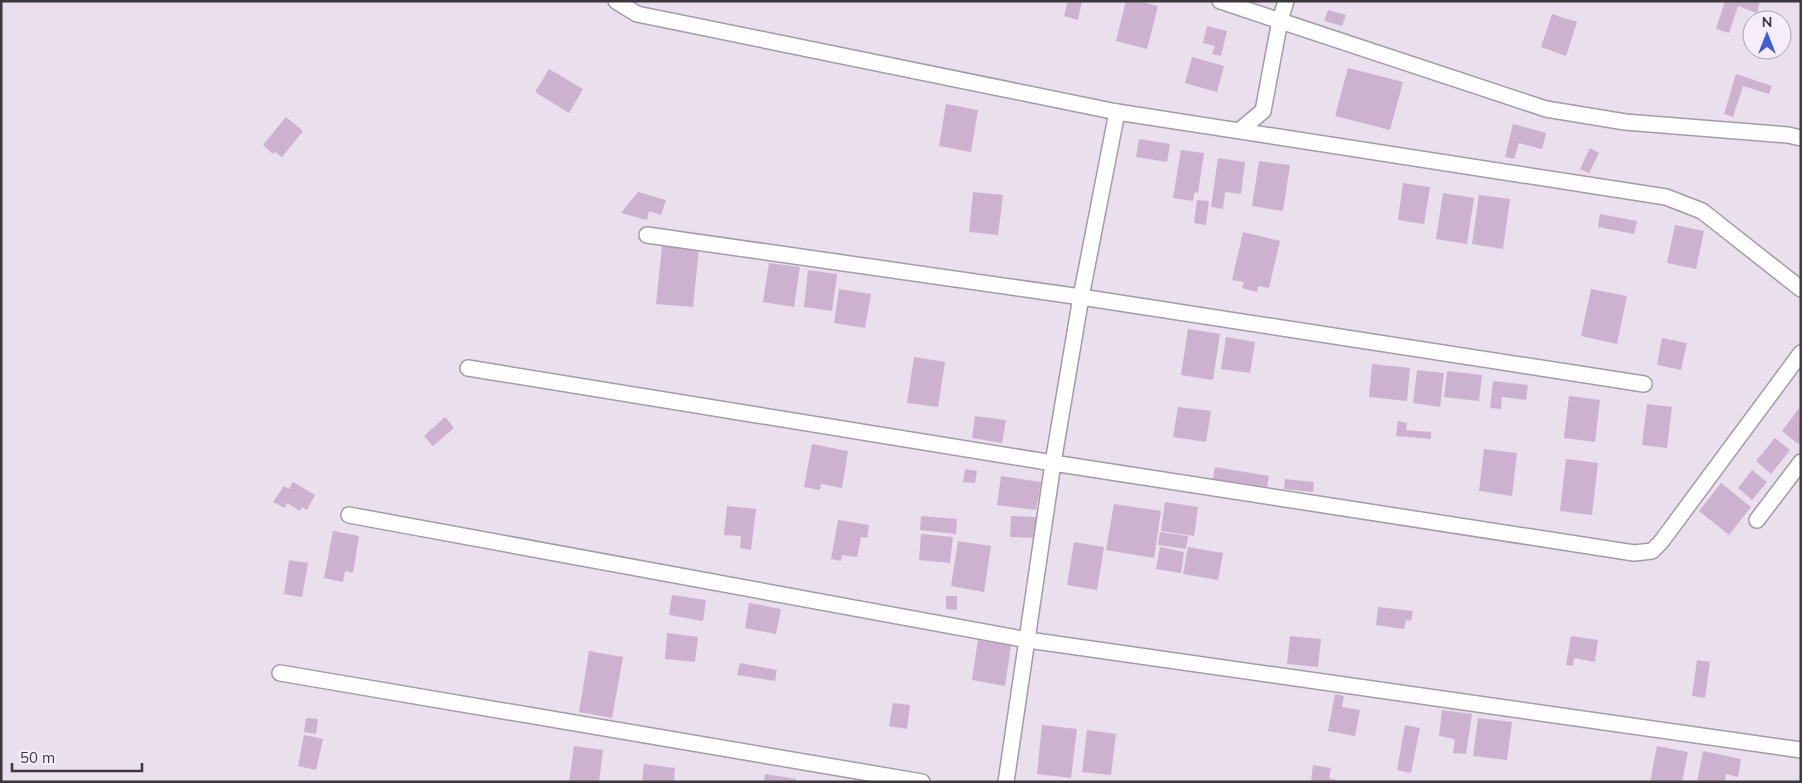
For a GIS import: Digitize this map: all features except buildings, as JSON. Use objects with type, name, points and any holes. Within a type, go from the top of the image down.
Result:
[{"type":"street","points":[[616,1],[637,14],[1117,112],[1666,197],[1702,210],[1801,289]]},
{"type":"street","points":[[1220,1],[1546,109],[1625,122],[1788,135],[1801,138]]},
{"type":"street","points":[[1240,130],[1263,111],[1280,20],[1286,1]]},
{"type":"street","points":[[1006,782],[1053,463],[1081,297],[1117,112]]},
{"type":"street","points":[[647,235],[1081,297],[1644,384]]},
{"type":"street","points":[[468,368],[1053,463],[1634,553],[1652,551],[1661,542],[1801,353]]},
{"type":"street","points":[[1757,520],[1801,462]]},
{"type":"street","points":[[349,515],[1028,640],[1801,750]]},
{"type":"street","points":[[280,673],[922,782]]}]
